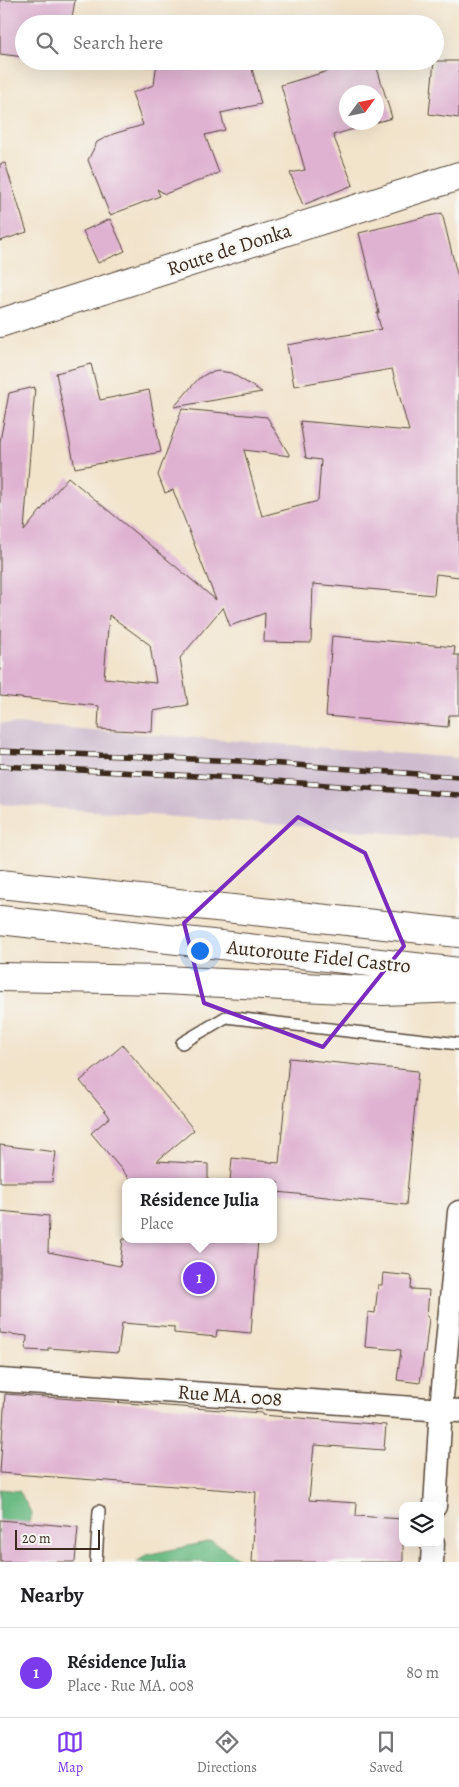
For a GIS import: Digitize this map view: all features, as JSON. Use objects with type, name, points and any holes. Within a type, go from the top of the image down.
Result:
[{"type":"main road","name":"Route de Donka","points":[[0,323],[459,176]]},
{"type":"main road","name":"Autoroute Fidel Castro","points":[[0,884],[459,933]]},
{"type":"main road","name":"Autoroute Fidel Castro","points":[[0,920],[459,972]]},
{"type":"main road","points":[[0,977],[164,980],[383,991],[459,988]]},
{"type":"street","points":[[436,1502],[450,1410],[459,1212]]},
{"type":"street","name":"Rue MA. 008","points":[[0,1380],[450,1410]]},
{"type":"street","points":[[432,1562],[433,1547]]},
{"type":"lane","points":[[182,1043],[226,1017],[459,1044]]},
{"type":"lane","points":[[96,1562],[99,1511]]},
{"type":"highlighted area","points":[[298,817],[365,853],[404,946],[323,1047],[204,1003],[184,923]]},
{"type":"shaded area","points":[[0,723],[459,758],[459,838],[0,804]]},
{"type":"green space","points":[[0,1489],[19,1491],[32,1514],[15,1558],[0,1562]]},
{"type":"green space","points":[[212,1541],[244,1562],[137,1562],[146,1555]]},
{"type":"building","points":[[0,0],[75,0],[72,15],[15,15],[15,56],[0,54]]},
{"type":"building","points":[[444,61],[459,61],[459,118],[429,114],[433,70],[444,70]]},
{"type":"building","points":[[156,70],[252,70],[261,104],[221,113],[225,130],[205,135],[219,173],[165,194],[157,189],[160,196],[110,215],[88,160],[97,142],[113,134],[143,125],[132,93],[154,85]]},
{"type":"building","points":[[332,70],[378,70],[382,85],[339,85],[339,130],[350,130],[333,135],[353,185],[303,205],[290,173],[305,170],[281,85]]},
{"type":"building","points":[[384,91],[392,118],[384,120]]},
{"type":"building","points":[[5,163],[27,232],[0,241],[0,164]]},
{"type":"building","points":[[442,213],[459,282],[459,577],[436,574],[434,595],[313,584],[311,643],[264,642],[265,613],[230,626],[223,607],[180,658],[188,705],[153,711],[152,732],[98,729],[99,706],[0,696],[0,441],[9,393],[35,387],[24,531],[68,477],[216,600],[173,490],[165,493],[158,475],[182,409],[267,417],[290,456],[244,450],[262,516],[318,501],[321,460],[306,458],[300,421],[409,431],[392,369],[294,386],[287,345],[381,329],[377,313],[379,313],[359,233]],"holes":[[[109,615],[150,645],[156,683],[104,678]]]},
{"type":"building","points":[[110,219],[125,251],[98,263],[83,231]]},
{"type":"building","points":[[91,364],[100,400],[149,390],[161,452],[75,468],[56,373]]},
{"type":"building","points":[[219,371],[231,373],[262,392],[174,407],[198,379],[208,373]]},
{"type":"building","points":[[332,636],[455,647],[454,655],[459,655],[459,715],[449,715],[448,727],[326,716]]},
{"type":"building","points":[[123,1045],[194,1130],[157,1161],[208,1164],[208,1178],[129,1178],[91,1133],[110,1117],[80,1081]]},
{"type":"building","points":[[289,1058],[418,1071],[406,1205],[277,1192],[277,1178],[230,1178],[232,1158],[279,1163]]},
{"type":"building","points":[[0,1145],[56,1152],[52,1182],[0,1182]]},
{"type":"building","points":[[0,1211],[49,1216],[48,1252],[120,1266],[123,1243],[258,1243],[251,1333],[217,1330],[216,1337],[174,1333],[174,1327],[122,1323],[118,1353],[48,1348],[48,1351],[26,1350],[27,1336],[0,1333]]},
{"type":"building","points":[[383,1273],[412,1276],[411,1289],[429,1290],[427,1317],[429,1318],[420,1383],[397,1380],[401,1350],[365,1347],[368,1312],[375,1313],[378,1285],[382,1285]]},
{"type":"building","points":[[5,1394],[262,1413],[262,1415],[386,1425],[384,1450],[314,1445],[309,1500],[357,1503],[356,1516],[399,1519],[399,1547],[403,1547],[403,1562],[252,1562],[256,1492],[0,1473]]},
{"type":"building","points":[[0,1520],[78,1527],[75,1562],[0,1562]]},
{"type":"railway","points":[[0,751],[240,761],[459,777]]},
{"type":"railway","points":[[0,766],[236,778],[459,795]]},
{"type":"place","name":"Résidence Julia","points":[[199,1278]]}]
